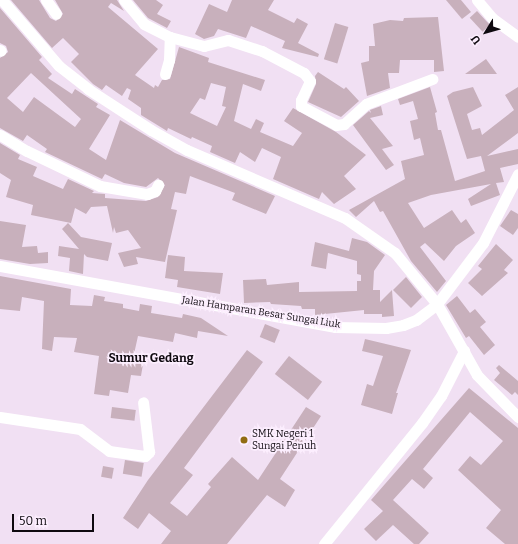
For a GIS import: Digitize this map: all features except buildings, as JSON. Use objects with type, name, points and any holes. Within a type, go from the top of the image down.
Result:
[{"type":"street","points":[[2,0],[55,61],[88,89],[187,150],[345,218],[368,232],[395,253],[437,304],[486,387],[518,417]]},
{"type":"street","points":[[46,0],[56,14]]},
{"type":"street","points":[[124,0],[144,24],[170,38],[204,46],[228,40],[262,51],[308,76],[310,81],[301,100],[301,106],[336,125],[344,124],[366,104],[432,78]]},
{"type":"street","points":[[477,0],[492,18],[518,37]]},
{"type":"street","points":[[165,74],[169,60],[170,38]]},
{"type":"street","points":[[0,134],[27,151],[100,186],[147,194],[155,191],[158,185]]},
{"type":"street","name":"Jalan Hamparan Besar Sungai Liuk","points":[[0,266],[335,327],[386,328],[403,325],[416,320],[437,304],[483,243],[518,174]]},
{"type":"street","points":[[324,544],[422,423],[440,396],[464,351]]},
{"type":"street","points":[[0,417],[80,429],[109,450],[145,456],[149,452],[143,402]]},
{"type":"place","name":"SMK Negeri 1 Sungai Penuh","points":[[244,440]]},
{"type":"district","name":"Sumur Gedang","points":[[151,359]]}]
